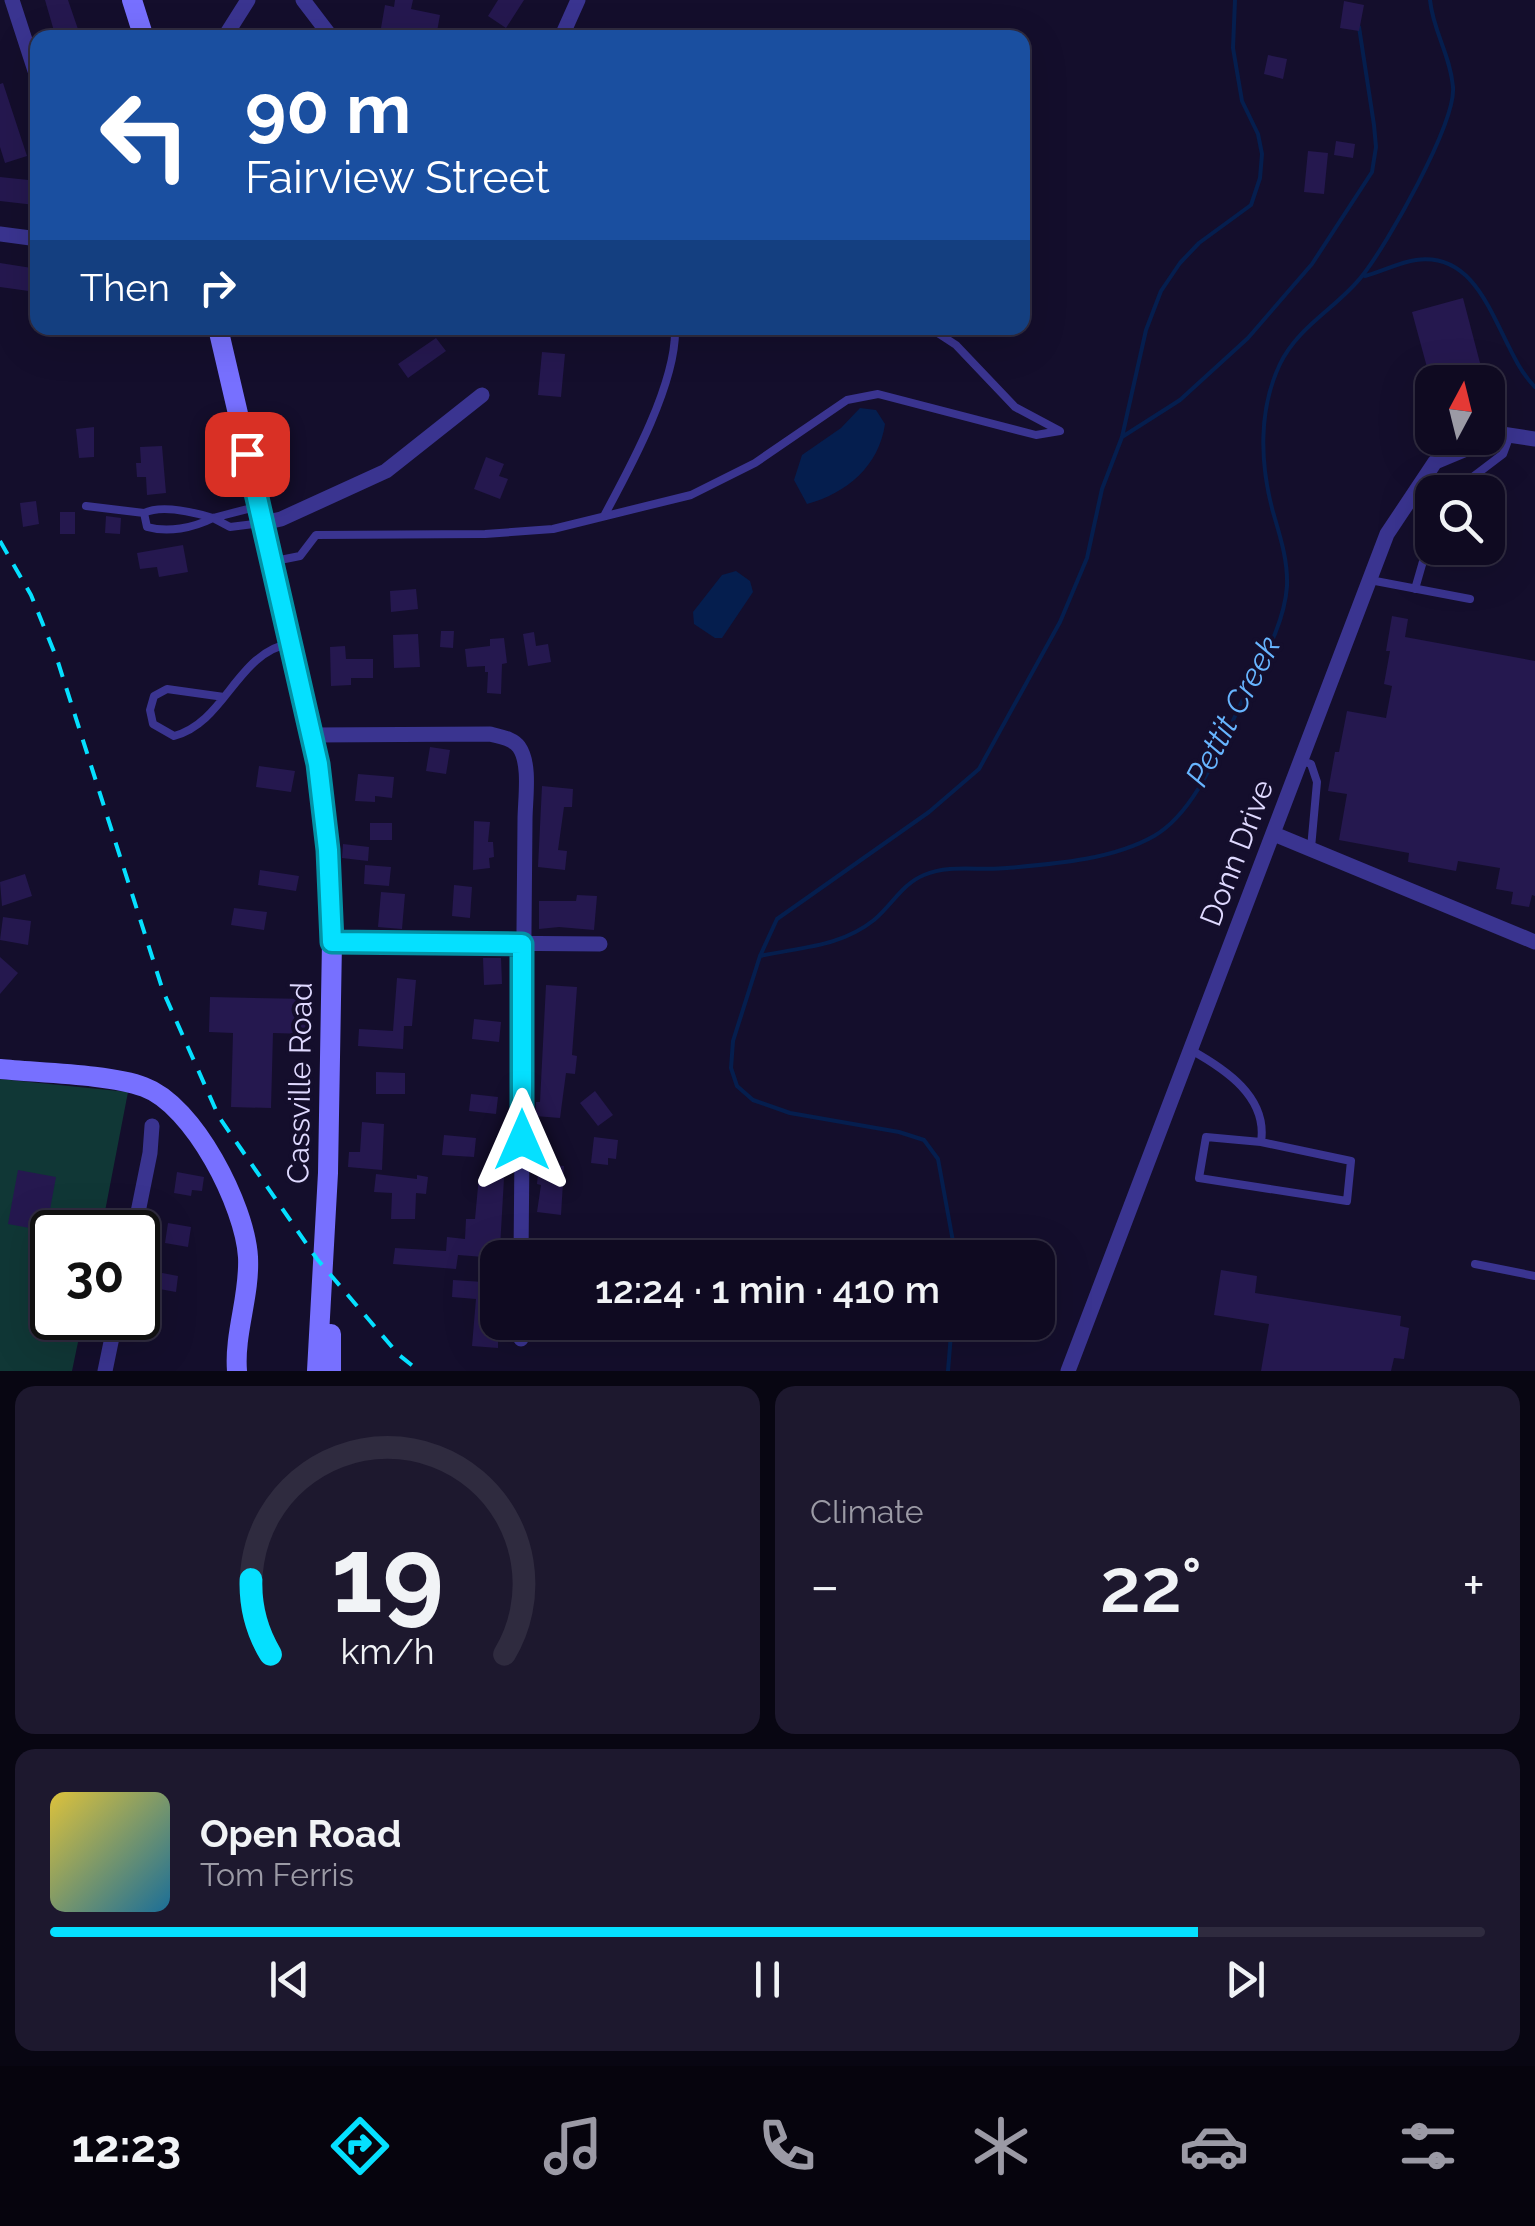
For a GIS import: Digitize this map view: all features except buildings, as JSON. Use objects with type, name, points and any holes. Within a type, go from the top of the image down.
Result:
[{"type":"main road","points":[[132,0],[141,30]]},
{"type":"main road","name":"Cassville Road","points":[[220,335],[306,702],[326,820],[332,942],[327,1228],[316,1371]]},
{"type":"main road","points":[[0,1069],[140,1085],[164,1098],[190,1126],[222,1174],[244,1227],[248,1270],[237,1371]]},
{"type":"main road","name":"Cassville Road","points":[[327,1228],[332,1262],[331,1371]]},
{"type":"street","points":[[12,0],[30,55]]},
{"type":"street","points":[[229,30],[248,0]]},
{"type":"street","points":[[303,0],[326,30]]},
{"type":"street","points":[[565,30],[578,0]]},
{"type":"street","points":[[0,234],[30,237]]},
{"type":"street","points":[[261,515],[281,519],[386,471],[482,395]]},
{"type":"street","name":"Donn Drive","points":[[1068,1371],[1387,534],[1435,462],[1502,434],[1535,439]]},
{"type":"street","points":[[313,735],[490,734],[509,739],[520,748],[524,782],[521,1240]]},
{"type":"street","points":[[1274,834],[1534,939]]},
{"type":"street","points":[[332,942],[600,944]]},
{"type":"street","points":[[138,1210],[152,1126]]},
{"type":"street","points":[[105,1371],[111,1340]]},
{"type":"lane","points":[[604,516],[632,463],[664,385],[676,335]]},
{"type":"lane","points":[[272,562],[300,556],[316,535],[553,529],[691,495],[755,464],[847,400],[878,394],[1036,436],[1060,431],[1016,407],[956,345],[941,335]]},
{"type":"lane","points":[[1475,475],[1503,454],[1510,435]]},
{"type":"lane","points":[[86,506],[144,513],[152,509],[212,518],[261,515]]},
{"type":"lane","points":[[144,513],[147,527],[161,531],[212,518]]},
{"type":"lane","points":[[212,518],[230,527],[261,515]]},
{"type":"lane","points":[[1415,589],[1422,565]]},
{"type":"lane","points":[[1370,580],[1470,600]]},
{"type":"lane","points":[[224,696],[167,689],[154,696],[152,724],[174,736],[193,731],[224,696],[255,659],[271,646],[291,643]]},
{"type":"lane","points":[[1302,761],[1310,764],[1317,782],[1310,849]]},
{"type":"lane","points":[[1191,1050],[1230,1072],[1252,1100],[1263,1130],[1261,1142]]},
{"type":"lane","points":[[1206,1137],[1261,1142],[1351,1161],[1347,1201],[1199,1178],[1206,1137]]},
{"type":"lane","points":[[1474,1264],[1535,1276]]},
{"type":"green space","points":[[0,1079],[128,1092],[105,1210],[30,1210],[30,1340],[78,1340],[72,1371],[0,1371]]},
{"type":"water","points":[[860,408],[876,410],[885,424],[876,453],[848,485],[807,504],[794,480],[802,455],[841,428]]},
{"type":"water","points":[[736,571],[750,581],[753,592],[722,638],[715,638],[694,624],[693,612],[722,575]]},
{"type":"waterway","points":[[953,1240],[938,1159],[924,1140],[790,1113],[753,1100],[737,1086],[731,1068],[733,1041],[760,956],[777,919],[929,812],[979,769],[1060,622],[1087,558],[1102,489],[1122,437],[1146,330],[1161,291],[1199,243],[1251,205],[1260,178],[1262,154],[1258,134],[1242,101],[1233,48],[1235,0]]},
{"type":"waterway","name":"Pettit Creek","points":[[760,956],[848,936],[874,920],[909,884],[934,872],[1063,862],[1120,851],[1168,826],[1193,797],[1268,650],[1285,602],[1286,567],[1264,456],[1265,418],[1273,382],[1297,339],[1352,287],[1373,260],[1418,183],[1451,104],[1451,75],[1430,0]]},
{"type":"waterway","points":[[1122,437],[1180,400],[1248,338],[1312,264],[1372,172],[1376,147],[1359,27]]},
{"type":"waterway","points":[[1365,276],[1416,260],[1440,261],[1460,270],[1488,306],[1522,371],[1535,387]]},
{"type":"waterway","name":"Pettit Creek","points":[[948,1371],[951,1340]]},
{"type":"railway","points":[[0,541],[31,595],[57,659],[163,991],[219,1117],[317,1259],[399,1355],[419,1371]]},
{"type":"route","points":[[247,454],[318,764],[328,850],[332,942],[522,944],[522,1140]]}]
